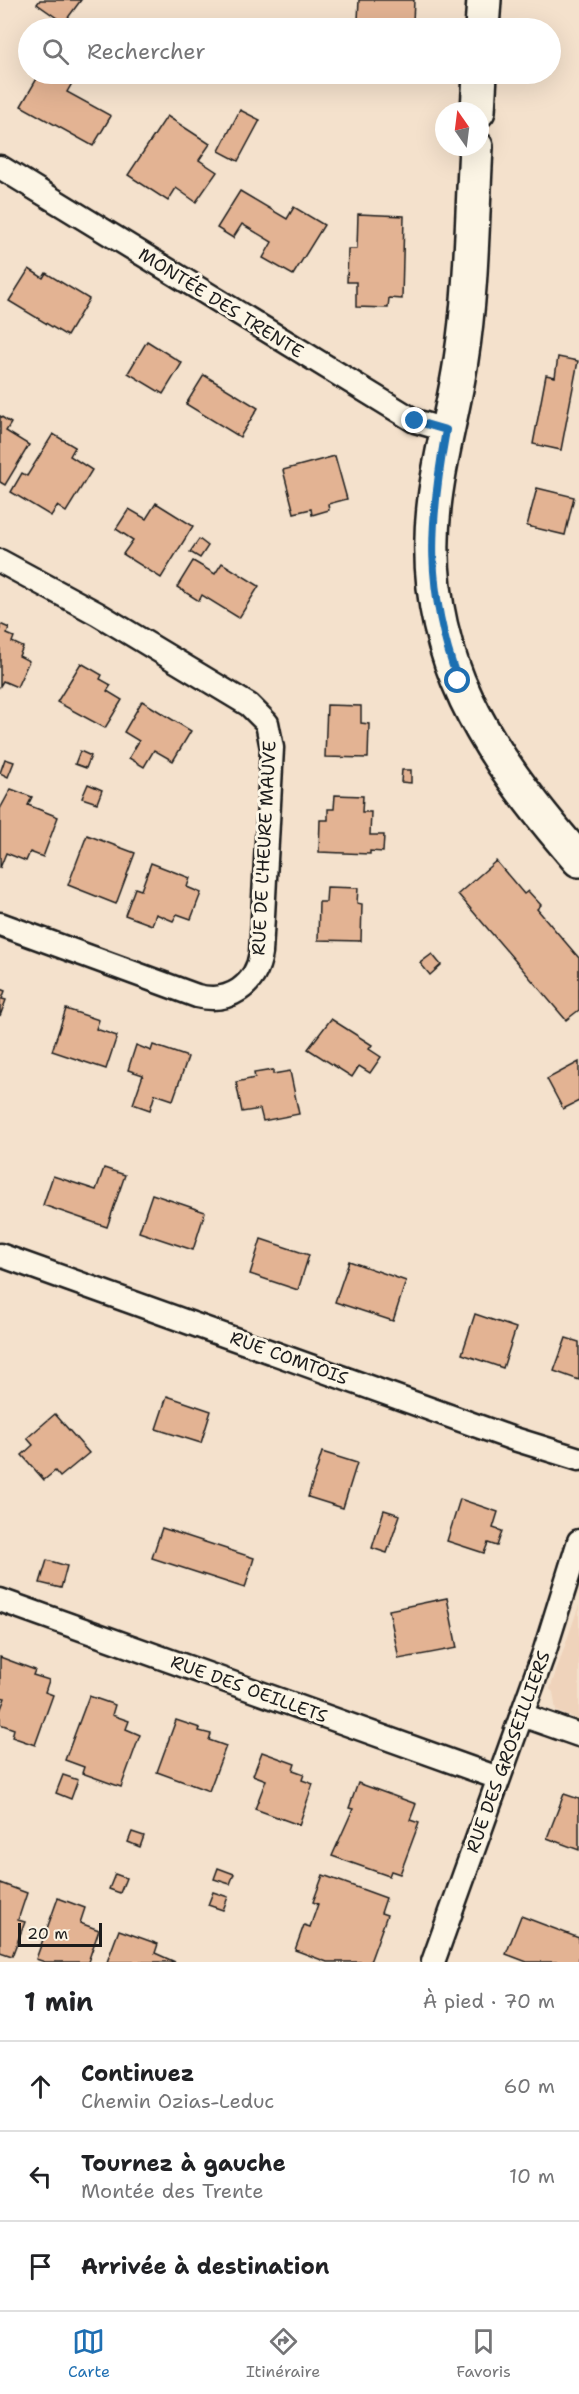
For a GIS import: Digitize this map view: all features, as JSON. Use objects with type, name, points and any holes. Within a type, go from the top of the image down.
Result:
[{"type":"street","points":[[483,18],[484,0]]},
{"type":"street","points":[[478,102],[479,84]]},
{"type":"street","points":[[475,156],[465,336],[446,430],[431,534],[433,584],[449,656],[469,706],[503,766],[579,860]]},
{"type":"street","name":"MONTÉE DES TRENTE","points":[[0,167],[415,421],[446,430]]},
{"type":"street","name":"RUE DE L'HEURE MAUVE","points":[[0,561],[98,614],[249,705],[267,723],[272,748],[261,953],[252,978],[239,990],[215,998],[197,996],[0,924]]},
{"type":"street","name":"RUE COMTOIS","points":[[0,1255],[511,1438],[579,1459]]},
{"type":"street","name":"RUE DES GROSEILLIERS","points":[[433,1962],[522,1715],[579,1540]]},
{"type":"street","name":"RUE DES OEILLETS","points":[[0,1600],[498,1778]]},
{"type":"street","points":[[522,1715],[579,1735]]},
{"type":"shaded area","points":[[579,1605],[579,1720],[556,1711],[553,1692],[550,1689]]},
{"type":"building","points":[[40,0],[81,0],[68,18],[57,18],[37,4]]},
{"type":"building","points":[[359,0],[414,0],[413,18],[358,18]]},
{"type":"building","points":[[34,84],[72,84],[67,92],[111,116],[93,146],[21,106]]},
{"type":"building","points":[[240,110],[260,120],[238,161],[219,151]]},
{"type":"building","points":[[167,116],[210,144],[199,160],[217,172],[196,202],[176,188],[168,201],[128,175]]},
{"type":"building","points":[[240,191],[287,219],[294,207],[324,225],[293,275],[263,258],[272,242],[242,224],[233,238],[217,228]]},
{"type":"building","points":[[358,214],[404,216],[402,299],[389,298],[388,308],[356,307],[356,282],[347,282],[348,249],[357,249]]},
{"type":"building","points":[[29,269],[43,278],[46,273],[89,299],[67,336],[9,301]]},
{"type":"building","points":[[147,341],[182,363],[163,394],[128,373]]},
{"type":"building","points":[[558,357],[578,361],[561,450],[533,444],[546,375],[555,377]]},
{"type":"building","points":[[204,375],[258,408],[240,437],[186,404]]},
{"type":"building","points":[[0,416],[11,423],[6,431],[29,445],[5,485],[0,482]]},
{"type":"building","points":[[53,434],[75,447],[70,456],[92,470],[66,512],[57,506],[51,516],[11,492],[22,473],[27,476]]},
{"type":"building","points":[[335,456],[347,499],[328,504],[329,510],[312,515],[311,509],[294,513],[283,470]]},
{"type":"building","points":[[537,488],[574,497],[565,535],[527,526]]},
{"type":"building","points":[[156,503],[193,526],[161,578],[123,554],[133,540],[116,529],[129,509],[146,519]]},
{"type":"building","points":[[199,539],[208,546],[200,558],[190,552]]},
{"type":"building","points":[[193,561],[215,574],[222,563],[259,586],[239,618],[202,595],[199,601],[177,587]]},
{"type":"building","points":[[0,624],[9,628],[7,634],[14,637],[12,642],[23,647],[19,656],[29,661],[17,687],[3,681],[0,686]]},
{"type":"building","points":[[81,663],[102,675],[100,679],[111,685],[107,691],[122,700],[105,728],[57,702]]},
{"type":"building","points":[[142,701],[191,731],[173,761],[154,750],[144,767],[129,758],[139,741],[124,732]]},
{"type":"building","points":[[327,705],[361,706],[361,723],[369,724],[368,758],[325,757]]},
{"type":"building","points":[[80,751],[91,756],[86,768],[75,764]]},
{"type":"building","points":[[5,759],[14,762],[8,777],[0,773]]},
{"type":"building","points":[[402,770],[411,770],[411,783],[401,782]]},
{"type":"building","points":[[88,784],[102,790],[97,803],[82,798]]},
{"type":"building","points":[[11,789],[32,797],[28,805],[58,817],[43,857],[30,852],[26,861],[6,853],[0,868],[0,809]]},
{"type":"building","points":[[335,795],[363,796],[362,812],[371,812],[370,835],[384,835],[383,852],[370,851],[370,854],[319,852],[320,820],[328,820],[328,809],[334,809]]},
{"type":"building","points":[[87,835],[135,853],[116,904],[68,885]]},
{"type":"building","points":[[496,861],[524,894],[528,891],[541,905],[537,909],[579,958],[579,1010],[566,1020],[458,894]]},
{"type":"building","points":[[151,863],[190,878],[187,887],[201,893],[191,919],[177,914],[173,921],[156,914],[152,925],[125,915],[135,888],[141,890]]},
{"type":"building","points":[[327,887],[358,888],[357,903],[362,904],[361,941],[318,940],[319,902],[326,902]]},
{"type":"building","points":[[432,954],[441,965],[430,975],[420,963]]},
{"type":"building","points":[[0,989],[5,991],[2,999],[6,1000],[0,1016]]},
{"type":"building","points":[[66,1009],[99,1020],[96,1029],[117,1036],[106,1069],[52,1051]]},
{"type":"building","points":[[331,1019],[372,1045],[369,1049],[381,1057],[370,1073],[359,1066],[352,1077],[308,1049]]},
{"type":"building","points":[[136,1045],[151,1051],[153,1045],[188,1057],[173,1100],[155,1094],[150,1110],[133,1104],[143,1075],[128,1070]]},
{"type":"building","points":[[579,1062],[579,1101],[563,1109],[547,1079]]},
{"type":"building","points":[[273,1070],[273,1074],[290,1071],[299,1114],[263,1121],[260,1109],[242,1112],[236,1082],[255,1078],[254,1073]]},
{"type":"building","points":[[104,1168],[125,1175],[107,1227],[43,1205],[53,1176],[96,1190]]},
{"type":"building","points":[[152,1194],[205,1212],[193,1250],[139,1232]]},
{"type":"building","points":[[261,1239],[309,1255],[298,1290],[250,1274]]},
{"type":"building","points":[[349,1261],[406,1281],[393,1321],[335,1302]]},
{"type":"building","points":[[475,1314],[516,1328],[503,1368],[462,1354]]},
{"type":"building","points":[[566,1338],[579,1342],[579,1380],[554,1371]]},
{"type":"building","points":[[167,1396],[211,1411],[201,1443],[156,1429]]},
{"type":"building","points":[[55,1414],[89,1453],[60,1477],[55,1471],[44,1480],[22,1455],[33,1445],[27,1438]]},
{"type":"building","points":[[322,1452],[357,1463],[343,1508],[308,1497]]},
{"type":"building","points":[[460,1499],[498,1512],[493,1528],[502,1531],[497,1546],[488,1543],[484,1553],[447,1541]]},
{"type":"building","points":[[384,1510],[400,1515],[387,1553],[372,1548]]},
{"type":"building","points":[[162,1528],[254,1558],[245,1588],[152,1558]]},
{"type":"building","points":[[47,1560],[67,1566],[61,1588],[40,1583]]},
{"type":"building","points":[[447,1598],[457,1648],[399,1659],[389,1610]]},
{"type":"building","points":[[0,1657],[35,1670],[33,1675],[49,1680],[45,1692],[53,1695],[35,1745],[12,1737],[14,1729],[0,1724],[0,1711],[5,1698],[0,1697]]},
{"type":"building","points":[[89,1696],[115,1705],[112,1715],[129,1721],[126,1729],[140,1735],[121,1787],[82,1773],[84,1767],[65,1760]]},
{"type":"building","points":[[176,1720],[200,1728],[199,1731],[211,1734],[209,1740],[226,1746],[209,1791],[157,1772]]},
{"type":"building","points":[[262,1752],[295,1764],[293,1770],[304,1774],[302,1780],[313,1784],[299,1825],[255,1809],[266,1780],[253,1775]]},
{"type":"building","points":[[63,1775],[78,1780],[71,1799],[56,1793]]},
{"type":"building","points":[[358,1783],[416,1804],[410,1820],[419,1823],[400,1874],[391,1871],[389,1876],[332,1856],[353,1809],[349,1808]]},
{"type":"building","points":[[564,1794],[579,1799],[579,1850],[547,1838]]},
{"type":"building","points":[[132,1832],[144,1836],[140,1847],[128,1842]]},
{"type":"building","points":[[218,1868],[234,1874],[230,1884],[214,1879]]},
{"type":"building","points":[[115,1874],[126,1878],[120,1893],[109,1889]]},
{"type":"building","points":[[323,1875],[386,1898],[381,1913],[387,1915],[370,1962],[327,1962],[295,1950],[304,1925],[310,1927],[318,1904],[313,1902]]},
{"type":"building","points":[[0,1883],[27,1893],[18,1920],[25,1922],[12,1956],[0,1952]]},
{"type":"building","points":[[213,1892],[228,1897],[223,1910],[208,1905]]},
{"type":"building","points":[[58,1898],[85,1908],[80,1923],[99,1930],[88,1962],[45,1962],[36,1959]]},
{"type":"building","points":[[521,1916],[579,1938],[579,1962],[527,1962],[506,1954]]},
{"type":"building","points":[[119,1930],[158,1944],[155,1953],[175,1962],[107,1962]]},
{"type":"route","points":[[415,421],[446,430],[436,486],[431,534],[433,584],[437,612],[458,681]]}]
